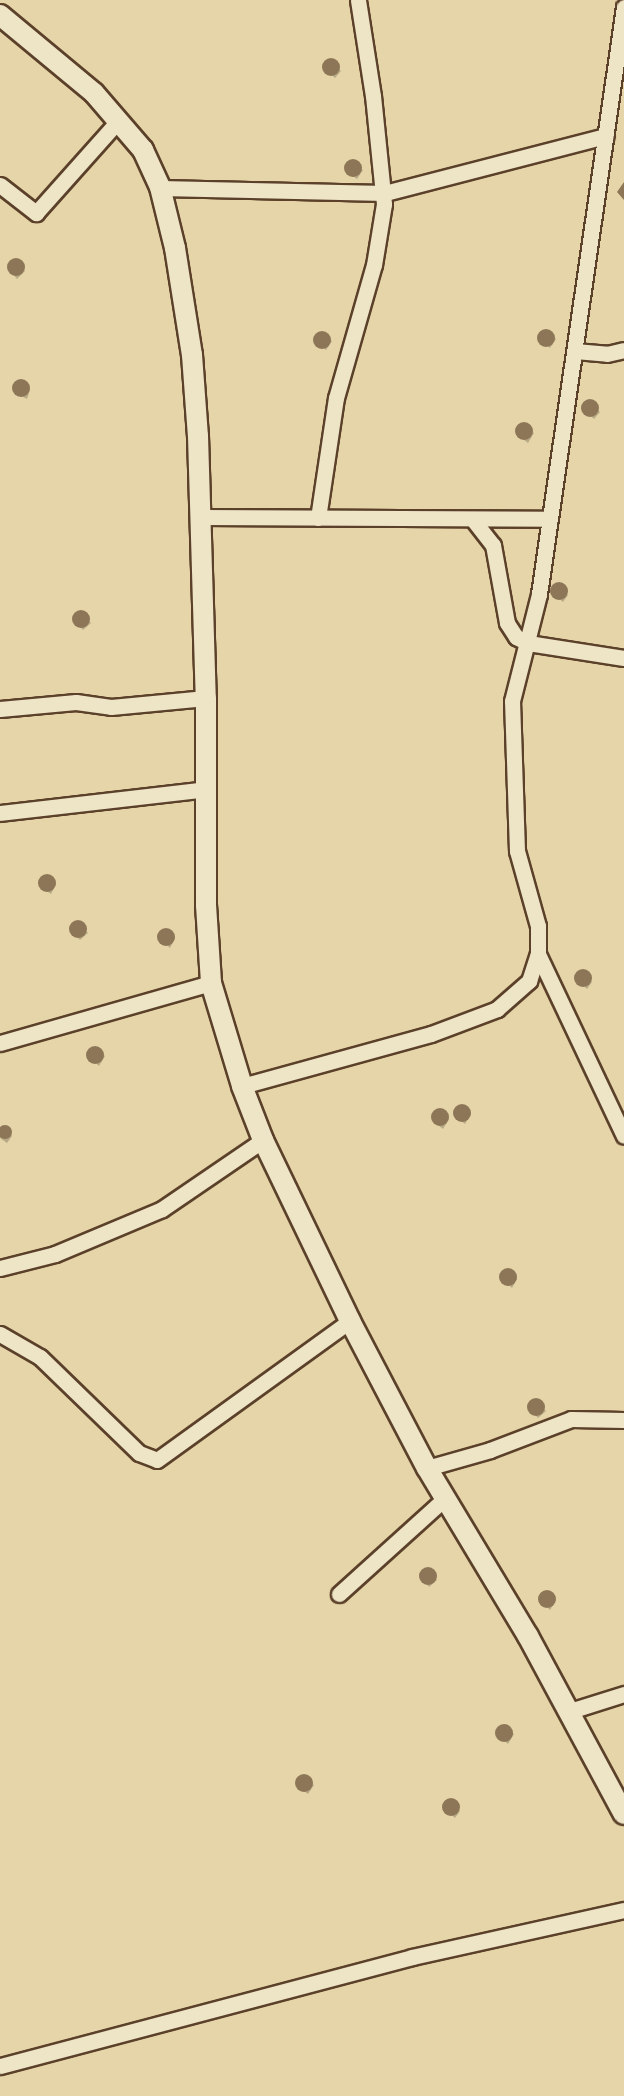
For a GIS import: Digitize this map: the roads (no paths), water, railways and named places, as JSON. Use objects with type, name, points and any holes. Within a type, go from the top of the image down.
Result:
[{"type":"street","points":[[318,518],[336,398],[374,265],[385,193],[358,0]]},
{"type":"street","points":[[242,1086],[431,1034],[497,1009],[529,981],[538,954],[538,926],[517,851],[511,752],[512,701],[528,643],[550,519],[606,136],[619,75],[624,7]]},
{"type":"street","points":[[1,18],[94,93],[143,150],[160,188],[175,248],[192,355],[201,517],[206,698],[206,904],[211,983],[242,1086],[263,1140],[350,1321],[427,1468],[570,1711],[624,1814]]},
{"type":"street","points":[[0,185],[36,213],[119,120]]},
{"type":"street","points":[[160,188],[385,193],[606,136]]},
{"type":"street","points":[[607,354],[624,350]]},
{"type":"street","points":[[575,351],[624,357]]},
{"type":"street","points":[[201,517],[474,521],[550,519]]},
{"type":"street","points":[[474,521],[493,545],[507,623],[516,637],[528,643],[624,658]]},
{"type":"street","points":[[0,709],[76,702],[111,707],[206,698]]},
{"type":"street","points":[[0,813],[207,789]]},
{"type":"street","points":[[538,954],[624,1136]]},
{"type":"street","points":[[0,1042],[211,983]]},
{"type":"street","points":[[0,1268],[56,1254],[162,1209],[263,1140]]},
{"type":"street","points":[[0,1334],[40,1357],[139,1453],[157,1460],[350,1321]]},
{"type":"street","points":[[427,1468],[490,1450],[571,1419],[624,1420]]},
{"type":"street","points":[[339,1594],[444,1499]]},
{"type":"street","points":[[570,1711],[624,1694]]},
{"type":"street","points":[[0,2066],[412,1957],[624,1910]]}]
